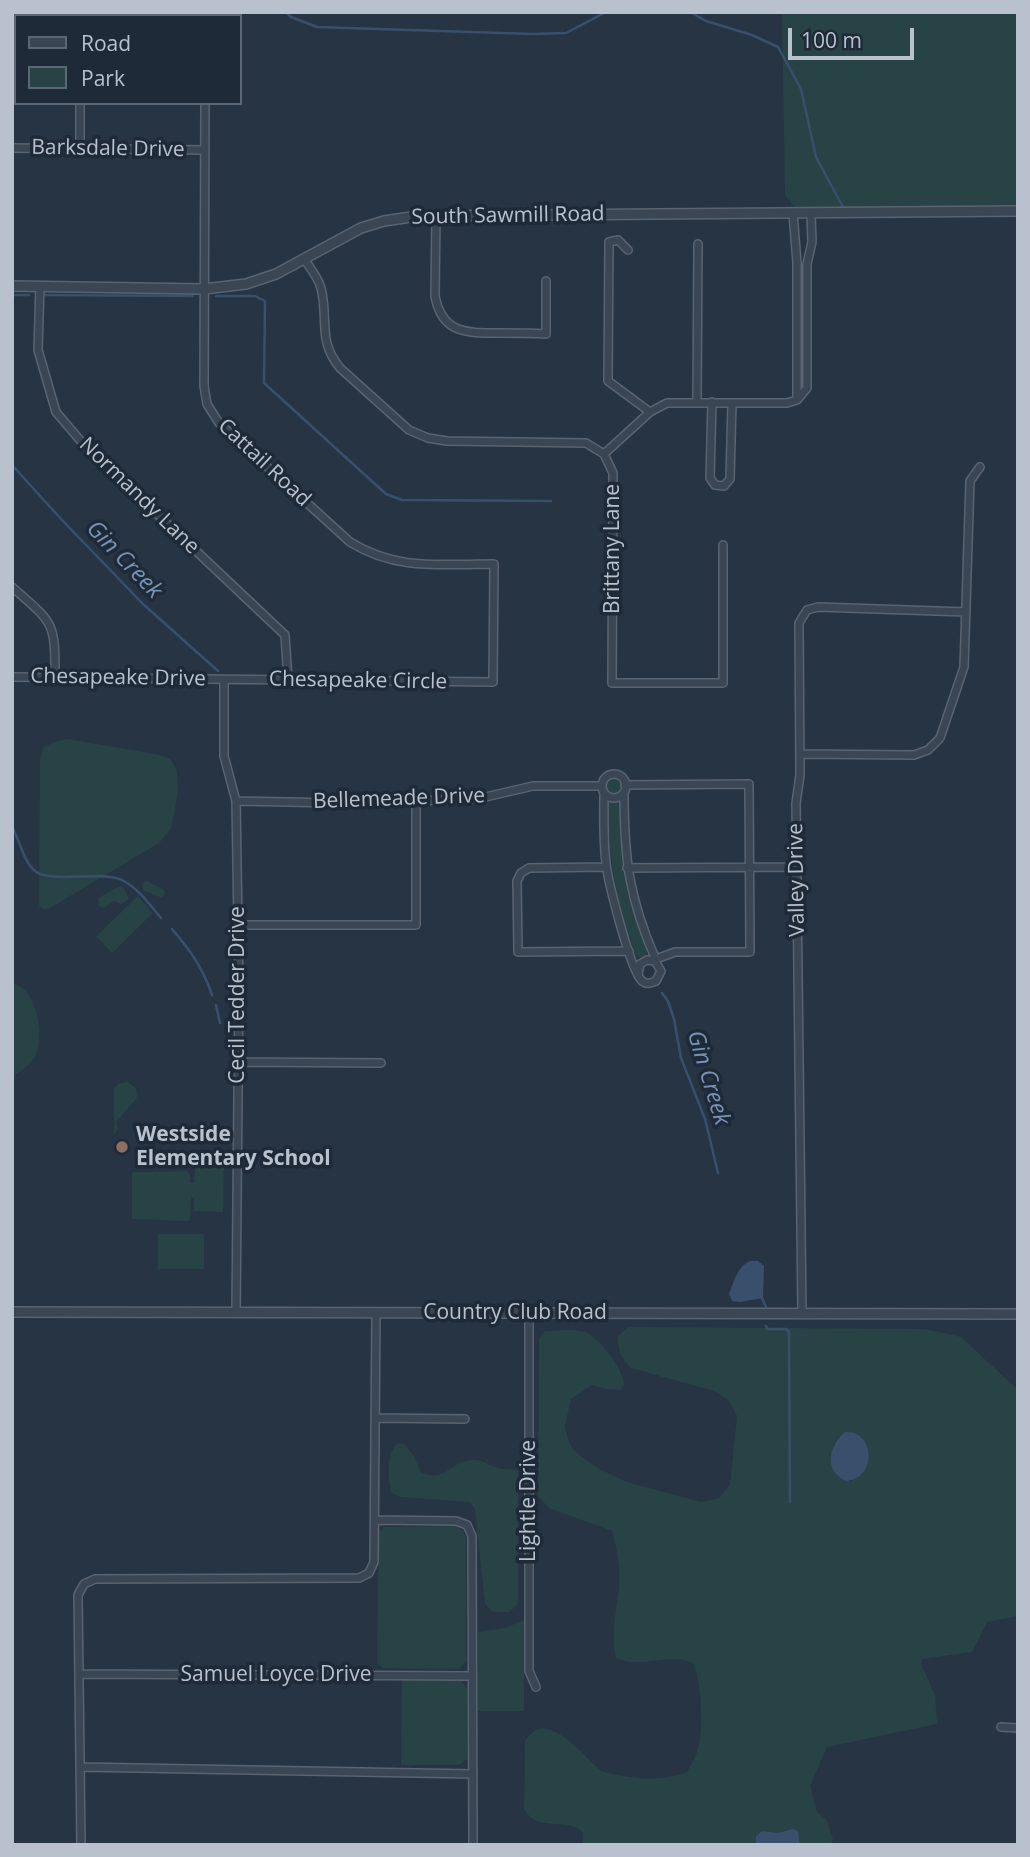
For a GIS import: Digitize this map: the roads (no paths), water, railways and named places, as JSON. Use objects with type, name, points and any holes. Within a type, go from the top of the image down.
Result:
[{"type":"street","points":[[80,105],[80,148]]},
{"type":"street","name":"Cattail Road","points":[[205,105],[204,386],[207,404],[219,422],[349,542],[364,551],[380,558],[409,564],[494,564],[493,682]]},
{"type":"street","name":"Barksdale Drive","points":[[12,148],[204,150]]},
{"type":"street","name":"South Sawmill Road","points":[[12,286],[204,289],[246,284],[276,274],[350,233],[372,224],[406,217],[1018,211]]},
{"type":"street","points":[[793,213],[797,263],[797,400]]},
{"type":"street","points":[[604,454],[650,412],[667,403],[786,403],[797,400],[807,388],[807,272],[812,242],[811,213]]},
{"type":"street","points":[[436,216],[435,296],[437,307],[448,324],[458,329],[480,333],[546,334],[546,281]]},
{"type":"street","points":[[628,250],[618,240],[609,242],[608,381],[650,412]]},
{"type":"street","points":[[696,402],[698,244]]},
{"type":"street","name":"Brittany Lane","points":[[304,259],[320,284],[325,307],[325,341],[332,358],[409,430],[428,438],[447,441],[586,443],[604,454],[613,473],[612,683],[723,683],[723,545]]},
{"type":"street","name":"Normandy Lane","points":[[40,286],[38,350],[56,412],[85,446],[285,635],[288,680]]},
{"type":"street","points":[[712,402],[710,478],[715,485],[724,486],[730,479],[732,402]]},
{"type":"street","points":[[800,754],[914,755],[928,750],[940,738],[964,667],[970,481],[979,467]]},
{"type":"street","points":[[12,587],[47,618],[52,628],[55,642],[55,677]]},
{"type":"street","name":"Valley Drive","points":[[802,1313],[796,867],[796,803],[800,775],[799,623],[807,610],[818,607],[966,612]]},
{"type":"street","name":"Chesapeake Drive","points":[[12,677],[224,680]]},
{"type":"street","name":"Chesapeake Circle","points":[[224,680],[493,682]]},
{"type":"street","name":"Cecil Tedder Drive","points":[[224,680],[224,755],[236,801],[236,1312]]},
{"type":"street","points":[[615,774],[622,778],[625,788],[627,868],[636,909],[660,967],[660,974],[653,983],[646,983],[638,975],[606,867],[603,789],[608,776],[615,774]]},
{"type":"street","points":[[603,789],[614,797],[625,788],[749,784],[750,952],[675,952],[656,959]]},
{"type":"street","name":"Bellemeade Drive","points":[[236,801],[338,803],[481,799],[533,786],[603,789]]},
{"type":"street","points":[[238,925],[416,925],[416,801]]},
{"type":"street","points":[[606,867],[529,868],[521,873],[517,881],[518,952],[629,951]]},
{"type":"street","points":[[627,868],[796,867]]},
{"type":"street","points":[[638,975],[638,968],[643,962],[651,960],[660,967]]},
{"type":"street","points":[[238,1062],[380,1062]]},
{"type":"street","name":"Country Club Road","points":[[12,1312],[1018,1314]]},
{"type":"street","points":[[81,1845],[78,1595],[84,1584],[95,1579],[359,1578],[369,1573],[374,1562],[376,1312]]},
{"type":"street","name":"Lightle Drive","points":[[529,1313],[529,1671],[536,1687]]},
{"type":"street","points":[[376,1418],[465,1419]]},
{"type":"street","points":[[375,1520],[456,1521],[467,1525],[472,1536],[473,1845]]},
{"type":"street","name":"Samuel Loyce Drive","points":[[80,1674],[472,1676]]},
{"type":"street","points":[[1001,1727],[1018,1728]]},
{"type":"street","points":[[80,1767],[473,1774]]},
{"type":"water","points":[[750,1261],[758,1261],[764,1266],[763,1298],[732,1301],[729,1294],[734,1280],[742,1267]]},
{"type":"water","points":[[845,1432],[855,1433],[862,1438],[869,1455],[864,1472],[846,1481],[839,1477],[831,1465],[832,1451]]},
{"type":"water","points":[[792,1829],[798,1831],[800,1845],[756,1845],[756,1836],[762,1831],[778,1833]]},
{"type":"waterway","points":[[286,12],[291,17],[317,27],[532,34],[566,33],[606,12]]},
{"type":"waterway","points":[[690,12],[706,21],[752,35],[778,47],[801,89],[816,157],[844,209]]},
{"type":"waterway","points":[[12,295],[29,295]]},
{"type":"waterway","points":[[44,295],[193,296]]},
{"type":"waterway","points":[[216,296],[255,296],[265,301],[264,383],[386,494],[402,500],[551,501]]},
{"type":"waterway","name":"Gin Creek","points":[[12,465],[143,604],[218,671]]},
{"type":"waterway","points":[[12,827],[27,862],[35,871],[42,875],[101,876],[122,880],[138,892],[161,918]]},
{"type":"waterway","points":[[172,929],[195,960],[212,995]]},
{"type":"waterway","name":"Gin Creek","points":[[662,993],[674,1019],[681,1058],[705,1119],[718,1173]]},
{"type":"waterway","points":[[216,1005],[220,1023]]},
{"type":"waterway","points":[[762,1298],[766,1307]]},
{"type":"waterway","points":[[766,1326],[767,1329],[786,1329],[789,1332],[790,1502]]},
{"type":"place","name":"Westside Elementary School","points":[[122,1147]]}]
